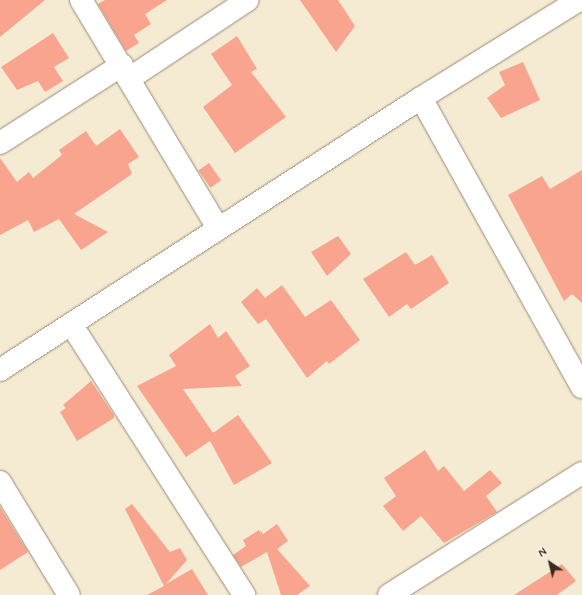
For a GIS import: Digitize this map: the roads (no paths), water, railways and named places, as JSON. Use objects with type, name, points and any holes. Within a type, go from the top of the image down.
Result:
[{"type":"street","points":[[81,0],[126,71],[218,228]]},
{"type":"street","points":[[0,143],[248,0]]},
{"type":"street","points":[[0,370],[420,98],[579,0]]},
{"type":"street","points":[[420,98],[582,387]]},
{"type":"street","points":[[71,324],[244,595]]},
{"type":"street","points":[[389,595],[582,473]]},
{"type":"street","points":[[0,482],[69,595]]}]
